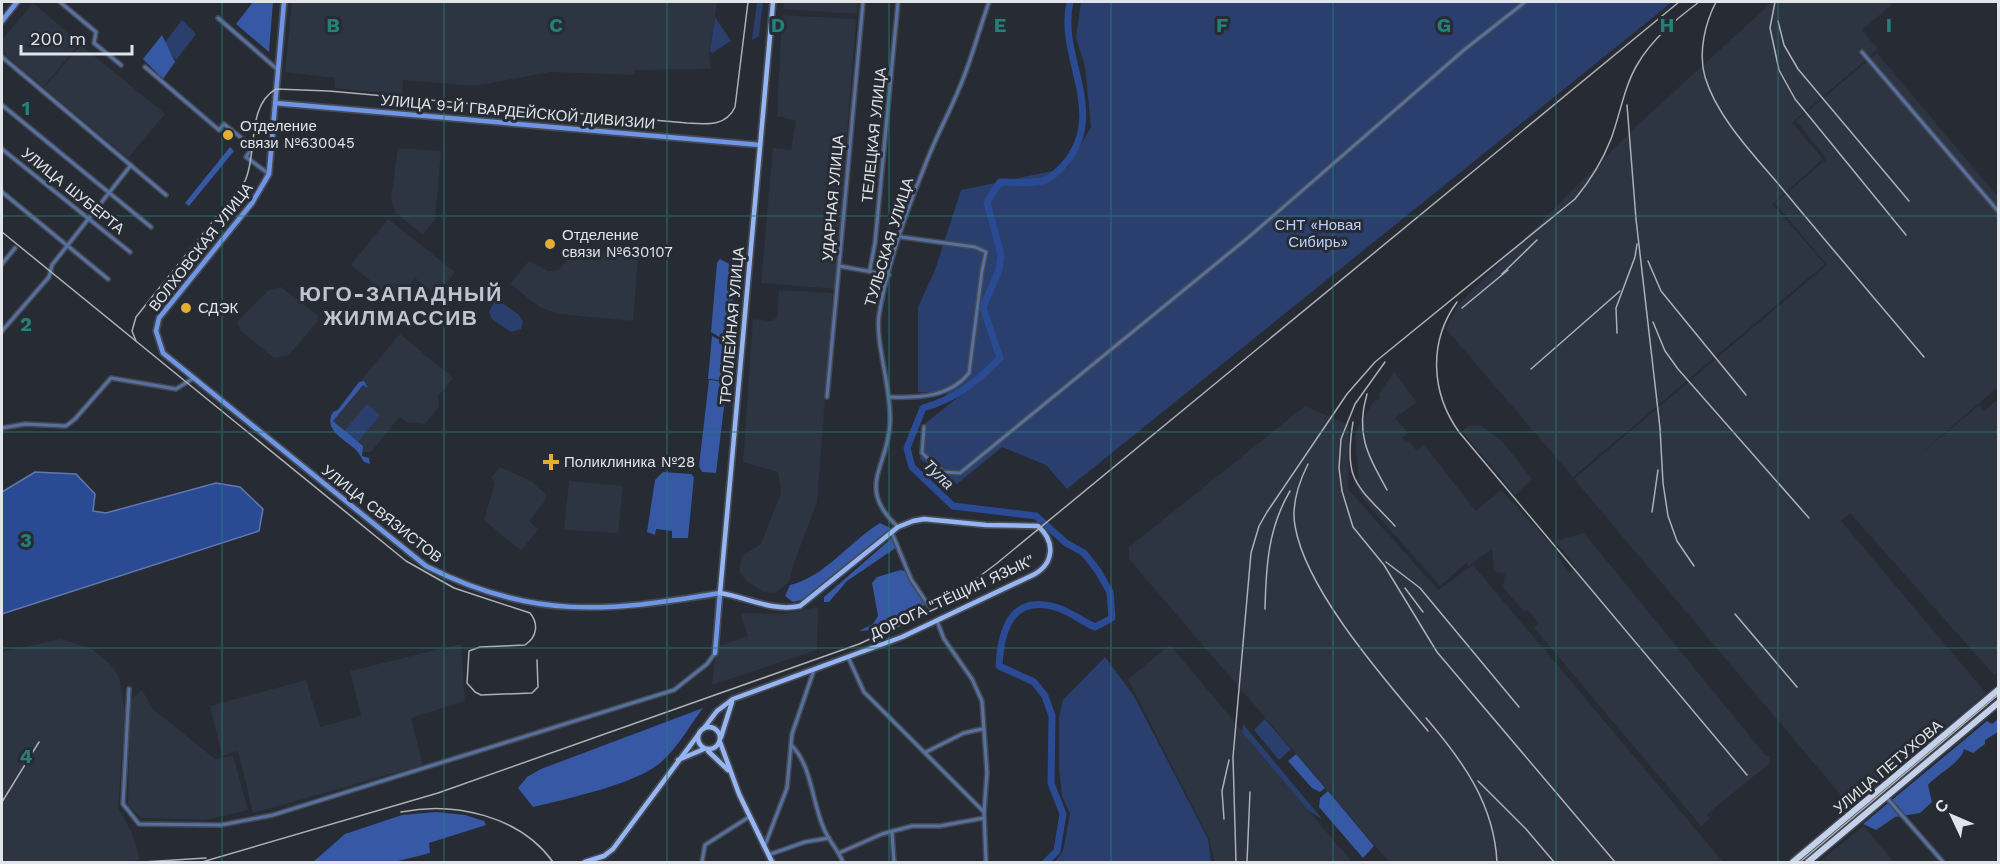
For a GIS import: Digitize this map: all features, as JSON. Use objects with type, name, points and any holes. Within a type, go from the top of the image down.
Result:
[{"type":"highway","name":"УЛИЦА ПЕТУХОВА","points":[[1793,862],[1998,690]]},
{"type":"highway","name":"УЛИЦА ПЕТУХОВА","points":[[1808,862],[1998,703]]},
{"type":"main road","points":[[2,21],[17,2]]},
{"type":"main road","name":"ВОЛХОВСКАЯ УЛИЦА","points":[[171,361],[158,341],[156,331],[159,318],[252,203],[269,174],[284,2]]},
{"type":"main road","name":"ТРОЛЛЕЙНАЯ УЛИЦА","points":[[715,653],[773,2]]},
{"type":"main road","name":"УЛИЦА 9-Й ГВАРДЕЙСКОЙ ДИВИЗИИ","points":[[275,103],[760,145]]},
{"type":"main road","name":"УЛИЦА СВЯЗИСТОВ","points":[[171,361],[426,566],[467,586],[505,597],[565,608],[636,606],[720,593]]},
{"type":"main road","name":"ДОРОГА \"ТЁЩИН ЯЗЫК\"","points":[[720,593],[735,594],[773,607],[788,609],[800,606],[898,527],[924,519],[986,525],[1038,526],[1048,540],[1050,557],[1043,569],[937,621],[848,657],[733,699]]},
{"type":"main road","points":[[585,862],[604,856],[613,849],[676,761],[717,711],[733,699]]},
{"type":"main road","points":[[676,761],[717,747],[733,699]]},
{"type":"main road","points":[[704,728],[715,728],[749,817],[772,862]]},
{"type":"main road","points":[[698,735],[698,741],[730,772]]},
{"type":"street","points":[[60,2],[96,32],[94,43],[121,64]]},
{"type":"street","name":"УДАРНАЯ УЛИЦА","points":[[827,398],[862,2]]},
{"type":"street","name":"ТЕЛЕЦКАЯ УЛИЦА","points":[[870,269],[875,243],[898,2]]},
{"type":"street","name":"ТУЛЬСКАЯ УЛИЦА","points":[[898,527],[887,517],[876,496],[879,464],[889,434],[890,397],[879,318],[889,275],[926,163],[963,79],[989,2]]},
{"type":"street","points":[[924,427],[922,453],[943,472],[960,473],[1250,236],[1464,50],[1525,2]]},
{"type":"street","points":[[218,18],[278,70]]},
{"type":"street","points":[[1862,52],[1998,212]]},
{"type":"street","points":[[2,57],[166,195]]},
{"type":"street","points":[[145,67],[219,130],[224,124],[249,144],[251,149],[246,157],[269,174]]},
{"type":"street","points":[[2,105],[151,227]]},
{"type":"street","name":"УЛИЦА ШУБЕРТА","points":[[2,149],[130,252]]},
{"type":"street","points":[[2,331],[49,277],[52,265],[131,165]]},
{"type":"street","points":[[2,192],[108,279]]},
{"type":"street","points":[[890,397],[945,392],[959,387],[969,373],[982,271],[987,257],[986,252],[975,247],[901,237]]},
{"type":"street","points":[[2,264],[15,248]]},
{"type":"street","points":[[839,266],[870,269],[889,275]]},
{"type":"street","points":[[2,428],[25,424],[66,426],[111,378],[176,389],[192,379]]},
{"type":"street","points":[[892,533],[911,579],[929,606]]},
{"type":"street","points":[[937,621],[952,652],[979,690],[987,773],[984,812],[986,862]]},
{"type":"street","points":[[129,690],[123,804],[139,824],[220,825],[273,814],[674,690],[707,664],[715,653]]},
{"type":"street","points":[[848,657],[864,692],[984,812]]},
{"type":"street","points":[[764,847],[787,788],[792,734],[814,670]]},
{"type":"street","points":[[926,752],[964,733],[983,729]]},
{"type":"street","points":[[791,745],[800,758],[829,838],[843,862]]},
{"type":"street","points":[[1887,797],[1943,862]]},
{"type":"street","points":[[702,862],[705,845],[749,817]]},
{"type":"street","points":[[839,853],[912,826],[940,826],[984,818]]},
{"type":"street","points":[[892,832],[894,862]]},
{"type":"street","points":[[768,855],[805,842],[829,838]]},
{"type":"shaded area","points":[[253,2],[273,2],[269,52],[236,24]]},
{"type":"shaded area","points":[[292,2],[717,2],[709,55],[711,69],[635,70],[634,75],[550,72],[475,86],[403,80],[402,95],[335,88],[335,78],[285,72]]},
{"type":"shaded area","points":[[784,2],[858,2],[857,14],[783,9]]},
{"type":"shaded area","points":[[1772,2],[1895,2],[1862,30],[1878,49],[1792,123],[1823,159],[1772,204],[1825,264],[1573,477],[1446,329],[1457,306],[1642,121]]},
{"type":"shaded area","points":[[33,3],[80,43],[43,87],[2,52],[2,40]]},
{"type":"shaded area","points":[[782,15],[856,19],[835,289],[761,283],[773,148],[791,150],[796,121],[777,116]]},
{"type":"shaded area","points":[[162,35],[175,62],[163,79],[143,59]]},
{"type":"shaded area","points":[[81,45],[165,114],[128,158],[44,88]]},
{"type":"shaded area","points":[[1877,53],[1998,197],[1998,387],[1907,465],[1979,405],[1984,411],[1998,399],[1998,672],[1994,675],[1850,513],[1841,521],[1986,693],[1851,807],[1574,479],[1827,265],[1775,203],[1827,159],[1796,121]]},
{"type":"shaded area","points":[[230,147],[234,151],[189,206],[185,203]]},
{"type":"shaded area","points":[[398,148],[441,151],[435,219],[423,235],[395,212],[391,197]]},
{"type":"shaded area","points":[[388,219],[455,272],[436,295],[415,278],[396,301],[351,265]]},
{"type":"shaded area","points":[[576,249],[638,258],[633,321],[559,314],[541,308],[510,284],[529,261],[548,271],[559,270]]},
{"type":"shaded area","points":[[720,259],[735,267],[729,343],[711,332],[717,263]]},
{"type":"shaded area","points":[[281,287],[317,315],[318,321],[289,355],[274,358],[240,330],[237,322],[269,290]]},
{"type":"shaded area","points":[[779,290],[833,293],[817,502],[789,582],[775,593],[764,592],[746,581],[739,571],[742,556],[761,544],[781,493],[778,472],[743,462],[753,319],[771,321],[777,318]]},
{"type":"shaded area","points":[[400,334],[453,378],[438,396],[439,407],[425,424],[406,422],[399,417],[371,452],[359,452],[334,432],[331,416]]},
{"type":"shaded area","points":[[712,336],[729,345],[727,381],[708,379]]},
{"type":"shaded area","points":[[1394,372],[1417,402],[1395,418],[1408,433],[1402,438],[1406,443],[1409,441],[1417,451],[1424,445],[1476,511],[1501,490],[1551,544],[1569,573],[1576,567],[1556,543],[1558,540],[1584,533],[1766,756],[1770,756],[1770,763],[1707,814],[1710,818],[1701,826],[1534,628],[1539,623],[1527,610],[1524,612],[1503,587],[1505,574],[1494,571],[1492,549],[1469,566],[1466,563],[1440,586],[1364,500],[1353,481],[1359,479],[1355,438],[1359,425],[1374,401],[1380,399],[1378,395]]},
{"type":"shaded area","points":[[709,380],[727,382],[716,473],[702,472],[699,466]]},
{"type":"shaded area","points":[[364,381],[368,388],[363,385],[333,421],[363,446],[362,456],[369,458],[370,464],[364,462],[356,450],[337,434],[330,418],[359,382]]},
{"type":"shaded area","points":[[1305,406],[1349,425],[1348,489],[1438,590],[1473,565],[1723,862],[1389,862],[1129,559],[1129,547]]},
{"type":"shaded area","points":[[1480,425],[1502,441],[1532,479],[1515,495],[1462,431],[1468,426]]},
{"type":"shaded area","points":[[500,467],[531,481],[546,494],[545,501],[529,521],[538,529],[521,551],[484,520],[495,482],[491,478]]},
{"type":"shaded area","points":[[35,472],[76,474],[95,494],[93,511],[106,513],[216,483],[240,487],[263,509],[259,531],[2,614],[2,492]]},
{"type":"shaded area","points":[[663,472],[691,474],[694,477],[688,538],[672,538],[672,531],[656,529],[655,535],[647,532],[655,480]]},
{"type":"shaded area","points":[[569,481],[623,486],[618,533],[564,530]]},
{"type":"shaded area","points":[[880,523],[892,529],[809,598],[793,602],[785,596],[790,585],[803,581],[826,567]]},
{"type":"shaded area","points":[[893,537],[897,547],[847,581],[829,602],[824,602],[824,597]]},
{"type":"shaded area","points":[[901,570],[907,572],[925,605],[885,629],[859,631],[873,624],[878,616],[872,583],[877,577]]},
{"type":"shaded area","points":[[818,607],[817,650],[712,685],[716,647],[748,636],[740,613],[783,614]]},
{"type":"shaded area","points":[[61,639],[92,649],[112,666],[119,677],[125,711],[118,808],[132,833],[140,860],[129,862],[2,862],[2,652]]},
{"type":"shaded area","points":[[461,644],[465,701],[411,718],[423,765],[253,813],[238,751],[222,756],[210,706],[306,680],[320,727],[361,716],[350,671]]},
{"type":"shaded area","points":[[1170,645],[1352,862],[1215,862],[1209,839],[1128,679]]},
{"type":"shaded area","points":[[142,690],[153,709],[215,759],[233,756],[248,810],[205,820],[141,818],[128,805],[130,700]]},
{"type":"shaded area","points":[[703,708],[666,757],[649,771],[635,778],[600,790],[533,807],[518,788],[527,777],[541,769]]},
{"type":"shaded area","points":[[1998,719],[1998,732],[1985,740],[1985,744],[1973,753],[1964,749],[1954,764],[1928,785],[1932,802],[1920,813],[1895,817],[1876,830],[1863,824],[1987,721],[1992,724]]},
{"type":"shaded area","points":[[1296,754],[1325,788],[1320,792],[1312,788],[1288,761]]},
{"type":"shaded area","points":[[1328,791],[1374,846],[1363,858],[1319,807],[1320,798]]},
{"type":"shaded area","points":[[436,812],[465,815],[484,821],[486,825],[429,843],[430,853],[394,862],[313,862],[345,834],[402,815]]},
{"type":"shaded area","points":[[1863,826],[1894,862],[1819,862],[1845,841]]},
{"type":"green space","points":[[757,2],[763,2],[759,36],[752,40]]},
{"type":"green space","name":"СНТ «Новая Сибирь»","points":[[1081,2],[1672,2],[1067,489],[1046,465],[1002,447],[957,484],[920,459],[922,426],[961,395],[918,392],[918,307],[935,270],[961,190],[1067,168],[1091,127],[1085,66],[1076,38]]},
{"type":"green space","points":[[715,17],[731,41],[712,53],[710,51]]},
{"type":"green space","points":[[182,20],[196,34],[176,60],[163,45]]},
{"type":"green space","points":[[494,302],[501,302],[519,315],[523,322],[521,329],[511,332],[492,319],[489,312]]},
{"type":"green space","points":[[367,404],[380,415],[358,442],[344,431]]},
{"type":"green space","points":[[1105,657],[1134,696],[1208,839],[1211,862],[1055,862],[1063,851],[1070,814],[1062,796],[1059,768],[1059,717],[1063,700]]},
{"type":"green space","points":[[1265,719],[1291,749],[1279,760],[1254,730]]},
{"type":"green space","points":[[1243,724],[1323,820],[1308,810],[1242,732]]},
{"type":"waterway","name":"Тула","points":[[1046,862],[1057,851],[1063,814],[1051,783],[1052,716],[1045,696],[1034,682],[999,666],[1003,639],[1006,627],[1012,618],[1020,610],[1030,606],[1042,605],[1058,608],[1095,627],[1112,618],[1110,592],[1084,553],[1066,543],[1036,516],[953,506],[912,467],[907,448],[923,408],[965,389],[1000,358],[983,307],[999,270],[1001,255],[987,202],[1000,182],[1032,182],[1051,177],[1064,165],[1077,145],[1082,125],[1082,105],[1070,43],[1068,23],[1070,2]]},
{"type":"tram line","points":[[136,341],[132,331],[136,317],[245,181],[249,170],[256,118],[260,107],[276,89],[329,91],[687,123],[715,123],[726,118],[735,107],[748,2]]},
{"type":"tram line","points":[[2,232],[406,561],[454,588],[530,613],[536,626],[532,638],[525,645],[480,647],[469,651],[467,683],[475,692],[481,695],[532,693],[538,687],[537,660]]},
{"type":"tram line","points":[[1800,862],[1998,695]]},
{"type":"railway","points":[[202,862],[438,793],[859,644],[937,608],[996,564],[1679,2]]},
{"type":"railway","points":[[1236,862],[1233,757],[1251,553],[1259,526],[1347,394],[1375,362],[1575,199],[1595,171],[1607,147],[1637,65],[1665,31],[1699,2]]},
{"type":"railway","points":[[1716,2],[1706,29],[1702,58],[1705,77],[1718,106],[1748,148],[1924,357]]},
{"type":"railway","points":[[1775,2],[1770,28],[1779,70],[1795,99],[1906,235]]},
{"type":"railway","points":[[1778,21],[1784,45],[1798,69],[1909,201]]},
{"type":"railway","points":[[1627,105],[1636,219],[1660,428],[1663,483],[1668,516],[1677,541],[1694,566]]},
{"type":"railway","points":[[1502,274],[1537,240]]},
{"type":"railway","points":[[1617,333],[1616,308],[1635,257],[1637,244]]},
{"type":"railway","points":[[1648,261],[1661,291],[1746,395]]},
{"type":"railway","points":[[1462,308],[1508,270]]},
{"type":"railway","points":[[1531,369],[1620,291]]},
{"type":"railway","points":[[1457,302],[1441,334],[1437,367],[1438,384],[1443,401],[1459,432],[1747,775]]},
{"type":"railway","points":[[1653,322],[1665,351],[1678,369],[1809,518]]},
{"type":"railway","points":[[1385,362],[1355,404],[1341,439],[1339,468],[1342,491],[1353,527],[1384,565],[1437,652],[1615,862]]},
{"type":"railway","points":[[1367,394],[1362,421],[1365,444],[1387,490]]},
{"type":"railway","points":[[1353,422],[1350,458],[1356,481],[1362,491],[1395,526]]},
{"type":"railway","points":[[1308,464],[1299,486],[1294,510],[1295,526],[1302,551],[1331,606],[1350,634],[1428,731]]},
{"type":"railway","points":[[1652,512],[1658,470]]},
{"type":"railway","points":[[1265,609],[1270,548],[1277,519],[1290,491]]},
{"type":"railway","points":[[1386,562],[1420,588],[1519,707]]},
{"type":"railway","points":[[1405,588],[1423,612]]},
{"type":"railway","points":[[1735,614],[1797,687]]},
{"type":"railway","points":[[1426,718],[1464,767],[1483,802],[1495,841],[1497,862]]},
{"type":"railway","points":[[2,802],[39,742]]},
{"type":"railway","points":[[1224,819],[1222,791],[1229,760]]},
{"type":"railway","points":[[1478,781],[1526,829],[1554,862]]},
{"type":"railway","points":[[1247,862],[1250,792]]},
{"type":"railway","points":[[401,812],[442,809],[484,816],[523,833],[553,862]]},
{"type":"railway","points":[[143,862],[206,858]]},
{"type":"place","name":"Отделение связи №630045","points":[[228,135]]},
{"type":"place","name":"Отделение связи №630107","points":[[550,244]]},
{"type":"place","name":"СДЭК","points":[[186,308]]},
{"type":"place","name":"Поликлиника №28","points":[[551,462]]},
{"type":"district","name":"ЮГО-ЗАПАДНЫЙ ЖИЛМАССИВ","points":[[401,306]]}]
